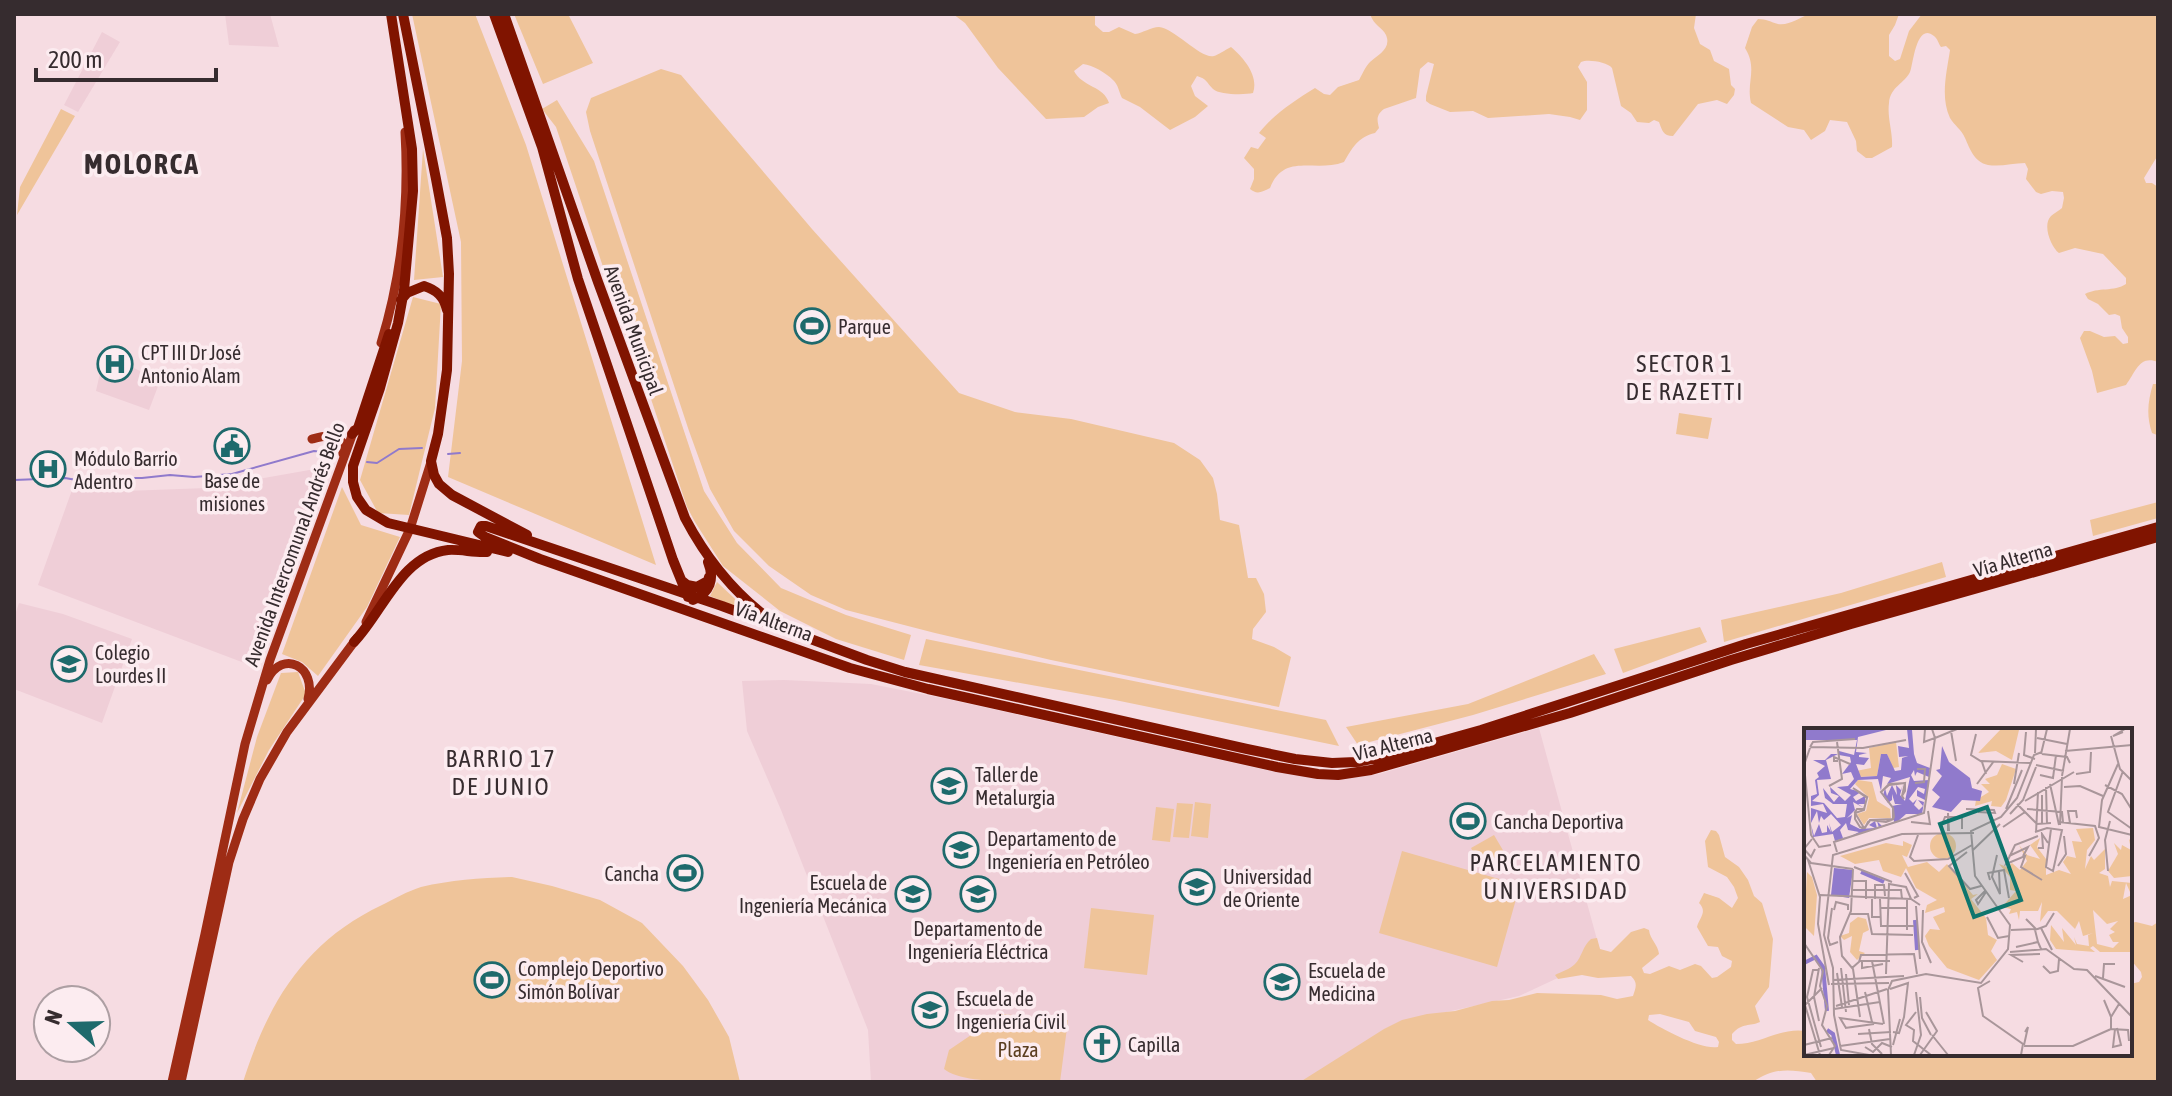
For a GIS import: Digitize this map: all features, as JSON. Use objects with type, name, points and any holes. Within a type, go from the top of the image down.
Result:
[{"type":"highway","name":"Avenida Intercomunal Andrés Bello","points":[[391,14],[402,89]]},
{"type":"highway","points":[[403,14],[447,238],[447,370],[431,461],[434,475],[444,490],[557,551]]},
{"type":"highway","name":"Avenida Municipal","points":[[494,14],[542,147],[578,279],[673,560],[691,598]]},
{"type":"highway","name":"Avenida Municipal","points":[[504,14],[685,518],[722,576],[781,628]]},
{"type":"highway","points":[[402,89],[412,149],[413,191],[402,298],[380,388],[353,466],[357,497],[372,515],[388,523],[540,559]]},
{"type":"highway","points":[[352,434],[358,428],[402,298],[424,286],[437,292],[444,298],[449,324]]},
{"type":"highway","points":[[540,559],[485,537],[479,533],[479,528],[483,525],[557,551]]},
{"type":"highway","name":"Vía Alterna","points":[[557,551],[867,660],[944,681],[1247,749],[1312,761],[1356,762],[1481,730],[1746,644],[2158,527]]},
{"type":"highway","name":"Vía Alterna","points":[[540,559],[850,668],[928,689],[1277,767],[1338,775],[1371,770],[1467,744],[1851,624],[2158,537]]},
{"type":"highway","points":[[659,600],[680,602],[710,587],[711,573],[701,546]]},
{"type":"highway","points":[[354,642],[366,630],[401,578],[419,561],[445,550],[505,552]]},
{"type":"highway","points":[[650,582],[665,584],[669,581],[674,576],[673,560]]},
{"type":"highway","points":[[682,581],[697,587],[708,581],[711,573]]},
{"type":"highway","points":[[691,598],[702,614]]},
{"type":"main road","name":"Avenida Intercomunal Andrés Bello","points":[[172,1082],[245,744],[386,327],[406,213],[402,89]]},
{"type":"main road","points":[[312,439],[323,435],[340,440],[343,446],[341,466]]},
{"type":"main road","points":[[181,1082],[229,862],[243,819],[260,779],[287,732],[354,642],[410,529],[431,461]]},
{"type":"main road","points":[[260,694],[271,672],[288,663],[299,666],[308,675],[311,688],[303,710]]},
{"type":"shaded area","points":[[225,14],[270,14],[279,47],[229,45]]},
{"type":"shaded area","points":[[102,32],[120,42],[78,112],[64,105]]},
{"type":"shaded area","name":"Parque","points":[[808,316],[820,320],[813,340],[801,336],[805,332]]},
{"type":"shaded area","points":[[128,365],[160,381],[149,410],[96,391],[100,373],[119,380]]},
{"type":"shaded area","points":[[332,466],[255,667],[38,585],[72,490],[207,488]]},
{"type":"shaded area","name":"Colegio Lourdes II","points":[[19,603],[63,614],[132,639],[102,723],[14,689],[14,618]]},
{"type":"shaded area","name":"Universidad de Oriente","points":[[742,681],[871,684],[1270,771],[1344,779],[1379,774],[1539,728],[1604,965],[1562,976],[1519,996],[1415,1019],[1313,1082],[871,1082],[868,1030],[747,731]]},
{"type":"green space","points":[[412,14],[475,14],[526,145],[656,565],[448,477],[462,361],[461,242]]},
{"type":"green space","points":[[514,14],[568,14],[593,63],[543,84]]},
{"type":"green space","points":[[953,14],[1095,14],[1095,25],[1103,32],[1119,27],[1135,34],[1159,27],[1209,56],[1231,47],[1252,74],[1253,93],[1221,92],[1197,76],[1191,86],[1195,96],[1208,106],[1170,130],[1140,107],[1122,98],[1116,84],[1107,75],[1083,64],[1074,71],[1103,93],[1109,103],[1084,117],[1046,119],[998,68],[965,23]]},
{"type":"green space","points":[[1370,14],[1696,14],[1694,28],[1700,44],[1710,50],[1714,61],[1729,69],[1734,95],[1727,104],[1717,100],[1698,104],[1670,136],[1663,132],[1659,122],[1637,122],[1621,106],[1610,66],[1584,61],[1578,67],[1587,82],[1587,110],[1580,120],[1549,114],[1488,118],[1473,111],[1450,112],[1426,101],[1434,64],[1428,62],[1420,69],[1416,98],[1381,111],[1379,128],[1356,144],[1344,162],[1292,167],[1283,170],[1270,188],[1260,192],[1250,189],[1254,169],[1244,158],[1251,147],[1258,149],[1266,138],[1259,133],[1265,126],[1315,88],[1330,95],[1338,87],[1359,80],[1368,64],[1383,51],[1387,44],[1386,35]]},
{"type":"green space","points":[[1810,14],[1899,14],[1889,35],[1889,56],[1895,61],[1900,59],[1909,31],[1922,14],[2158,14],[2158,155],[2144,178],[2146,183],[2158,187],[2158,362],[2142,363],[2126,385],[2097,393],[2080,338],[2084,331],[2104,337],[2115,336],[2123,344],[2128,343],[2128,337],[2122,328],[2120,316],[2109,315],[2085,294],[2121,286],[2126,284],[2126,278],[2103,254],[2075,248],[2059,253],[2056,250],[2047,225],[2051,216],[2062,208],[2063,192],[2036,192],[2026,179],[2028,169],[2025,163],[1993,165],[1976,158],[1947,110],[1945,84],[1950,50],[1946,46],[1941,47],[1934,36],[1923,34],[1919,39],[1910,72],[1890,98],[1892,147],[1872,158],[1866,158],[1857,151],[1847,122],[1830,120],[1825,131],[1811,140],[1804,130],[1788,127],[1751,103],[1751,62],[1745,48],[1752,27],[1758,19],[1782,24]]},
{"type":"green space","points":[[661,69],[681,75],[812,229],[959,393],[1015,412],[1071,419],[1174,443],[1200,460],[1213,478],[1220,520],[1239,525],[1248,578],[1256,578],[1264,594],[1266,612],[1253,629],[1252,639],[1291,657],[1279,707],[1051,660],[846,610],[811,595],[769,566],[734,531],[710,489],[689,431],[586,112],[591,98]]},
{"type":"green space","points":[[557,100],[594,161],[704,491],[737,543],[781,588],[846,615],[911,635],[904,660],[836,639],[780,611],[723,566],[695,522],[634,359],[556,127],[542,109]]},
{"type":"green space","points":[[61,109],[75,116],[17,215],[20,187]]},
{"type":"green space","points":[[423,149],[443,277],[414,280]]},
{"type":"green space","points":[[413,297],[441,304],[435,408],[409,515],[378,513],[360,480]]},
{"type":"green space","points":[[2153,384],[2158,384],[2157,435],[2152,433],[2148,414]]},
{"type":"green space","points":[[1679,413],[1712,418],[1708,439],[1676,434]]},
{"type":"green space","points":[[342,487],[361,525],[400,537],[367,607],[318,676],[302,662],[282,654]]},
{"type":"green space","points":[[2158,502],[2158,518],[2093,536],[2090,520]]},
{"type":"green space","points":[[1942,562],[1946,577],[1724,642],[1721,620],[1841,593]]},
{"type":"green space","points":[[717,582],[749,612],[710,596]]},
{"type":"green space","points":[[1700,627],[1707,642],[1623,673],[1614,649]]},
{"type":"green space","points":[[926,639],[1326,720],[1339,746],[1115,700],[919,665]]},
{"type":"green space","points":[[1594,654],[1606,674],[1473,715],[1358,745],[1346,727],[1468,704]]},
{"type":"green space","points":[[298,672],[306,694],[269,750],[237,813],[257,737],[281,673]]},
{"type":"green space","points":[[1195,802],[1211,804],[1208,838],[1191,836]]},
{"type":"green space","points":[[1177,803],[1193,804],[1189,838],[1173,837]]},
{"type":"green space","name":"Cancha Deportiva","points":[[1475,803],[1487,822],[1460,838],[1449,819]]},
{"type":"green space","points":[[1156,807],[1174,809],[1170,842],[1152,840]]},
{"type":"green space","points":[[1711,830],[1719,835],[1725,857],[1739,867],[1754,896],[1762,903],[1773,939],[1769,987],[1755,1006],[1760,1022],[1736,1030],[1732,1040],[1736,1044],[1797,1030],[1804,1031],[1804,1056],[2132,1056],[2132,984],[2139,982],[2142,977],[2132,961],[2132,923],[2152,926],[2158,922],[2158,1082],[1817,1082],[1811,1073],[1788,1070],[1767,1074],[1753,1082],[1300,1082],[1402,1020],[1537,993],[1601,995],[1617,999],[1633,996],[1636,985],[1631,976],[1598,978],[1582,975],[1558,979],[1555,975],[1575,964],[1591,939],[1597,938],[1600,949],[1611,952],[1631,932],[1644,928],[1649,930],[1659,954],[1642,968],[1644,973],[1650,974],[1669,966],[1680,970],[1695,964],[1712,978],[1717,977],[1731,967],[1732,961],[1722,956],[1718,947],[1708,946],[1697,927],[1703,912],[1699,903],[1704,893],[1719,898],[1732,908],[1738,898],[1727,877],[1708,867],[1705,841]],"holes":[[[1660,1014],[1689,1022],[1695,1031],[1716,1037],[1718,1047],[1692,1042],[1672,1033],[1648,1020],[1649,1015]]]},
{"type":"green space","points":[[1494,835],[1504,852],[1481,866],[1471,848]]},
{"type":"green space","points":[[1402,851],[1520,885],[1497,967],[1379,933]]},
{"type":"green space","name":"Cancha","points":[[687,857],[696,863],[685,890],[673,883]]},
{"type":"green space","name":"Complejo Deportivo Simón Bolívar","points":[[512,877],[600,900],[642,923],[683,966],[708,1000],[729,1037],[740,1082],[243,1082],[277,1001],[310,956],[331,937],[355,920],[421,887]]},
{"type":"green space","points":[[1091,908],[1154,915],[1147,975],[1084,968]]},
{"type":"green space","name":"Plaza","points":[[1002,1014],[1068,1020],[1060,1082],[982,1080],[966,1078],[944,1069],[949,1050]]},
{"type":"waterway","points":[[367,462],[377,463],[399,449],[422,448]]},
{"type":"waterway","points":[[14,480],[65,478],[88,482],[103,478],[232,474],[314,451],[330,453]]},
{"type":"waterway","points":[[448,454],[460,453]]},
{"type":"place","name":"Parque","points":[[812,326]]},
{"type":"place","name":"CPT III Dr José Antonio Alam","points":[[115,364]]},
{"type":"place","name":"Base de misiones","points":[[232,446]]},
{"type":"place","name":"Módulo Barrio Adentro","points":[[48,469]]},
{"type":"place","name":"Colegio Lourdes II","points":[[69,664]]},
{"type":"place","name":"Taller de Metalurgia","points":[[949,786]]},
{"type":"place","name":"Cancha Deportiva","points":[[1468,821]]},
{"type":"place","name":"Departamento de Ingeniería en Petróleo","points":[[961,850]]},
{"type":"place","name":"Cancha","points":[[685,873]]},
{"type":"place","name":"Universidad de Oriente","points":[[1197,887]]},
{"type":"place","name":"Escuela de Ingeniería Mecánica","points":[[913,894]]},
{"type":"place","name":"Departamento de Ingeniería Eléctrica","points":[[978,894]]},
{"type":"place","name":"Complejo Deportivo Simón Bolívar","points":[[492,980]]},
{"type":"place","name":"Escuela de Medicina","points":[[1282,982]]},
{"type":"place","name":"Escuela de Ingeniería Civil","points":[[930,1010]]},
{"type":"place","name":"Capilla","points":[[1102,1044]]},
{"type":"district","name":"MOLORCA","points":[[142,164]]},
{"type":"district","name":"SECTOR 1 DE RAZETTI","points":[[1685,377]]},
{"type":"district","name":"BARRIO 17 DE JUNIO","points":[[501,772]]},
{"type":"district","name":"PARCELAMIENTO UNIVERSIDAD","points":[[1556,876]]}]
